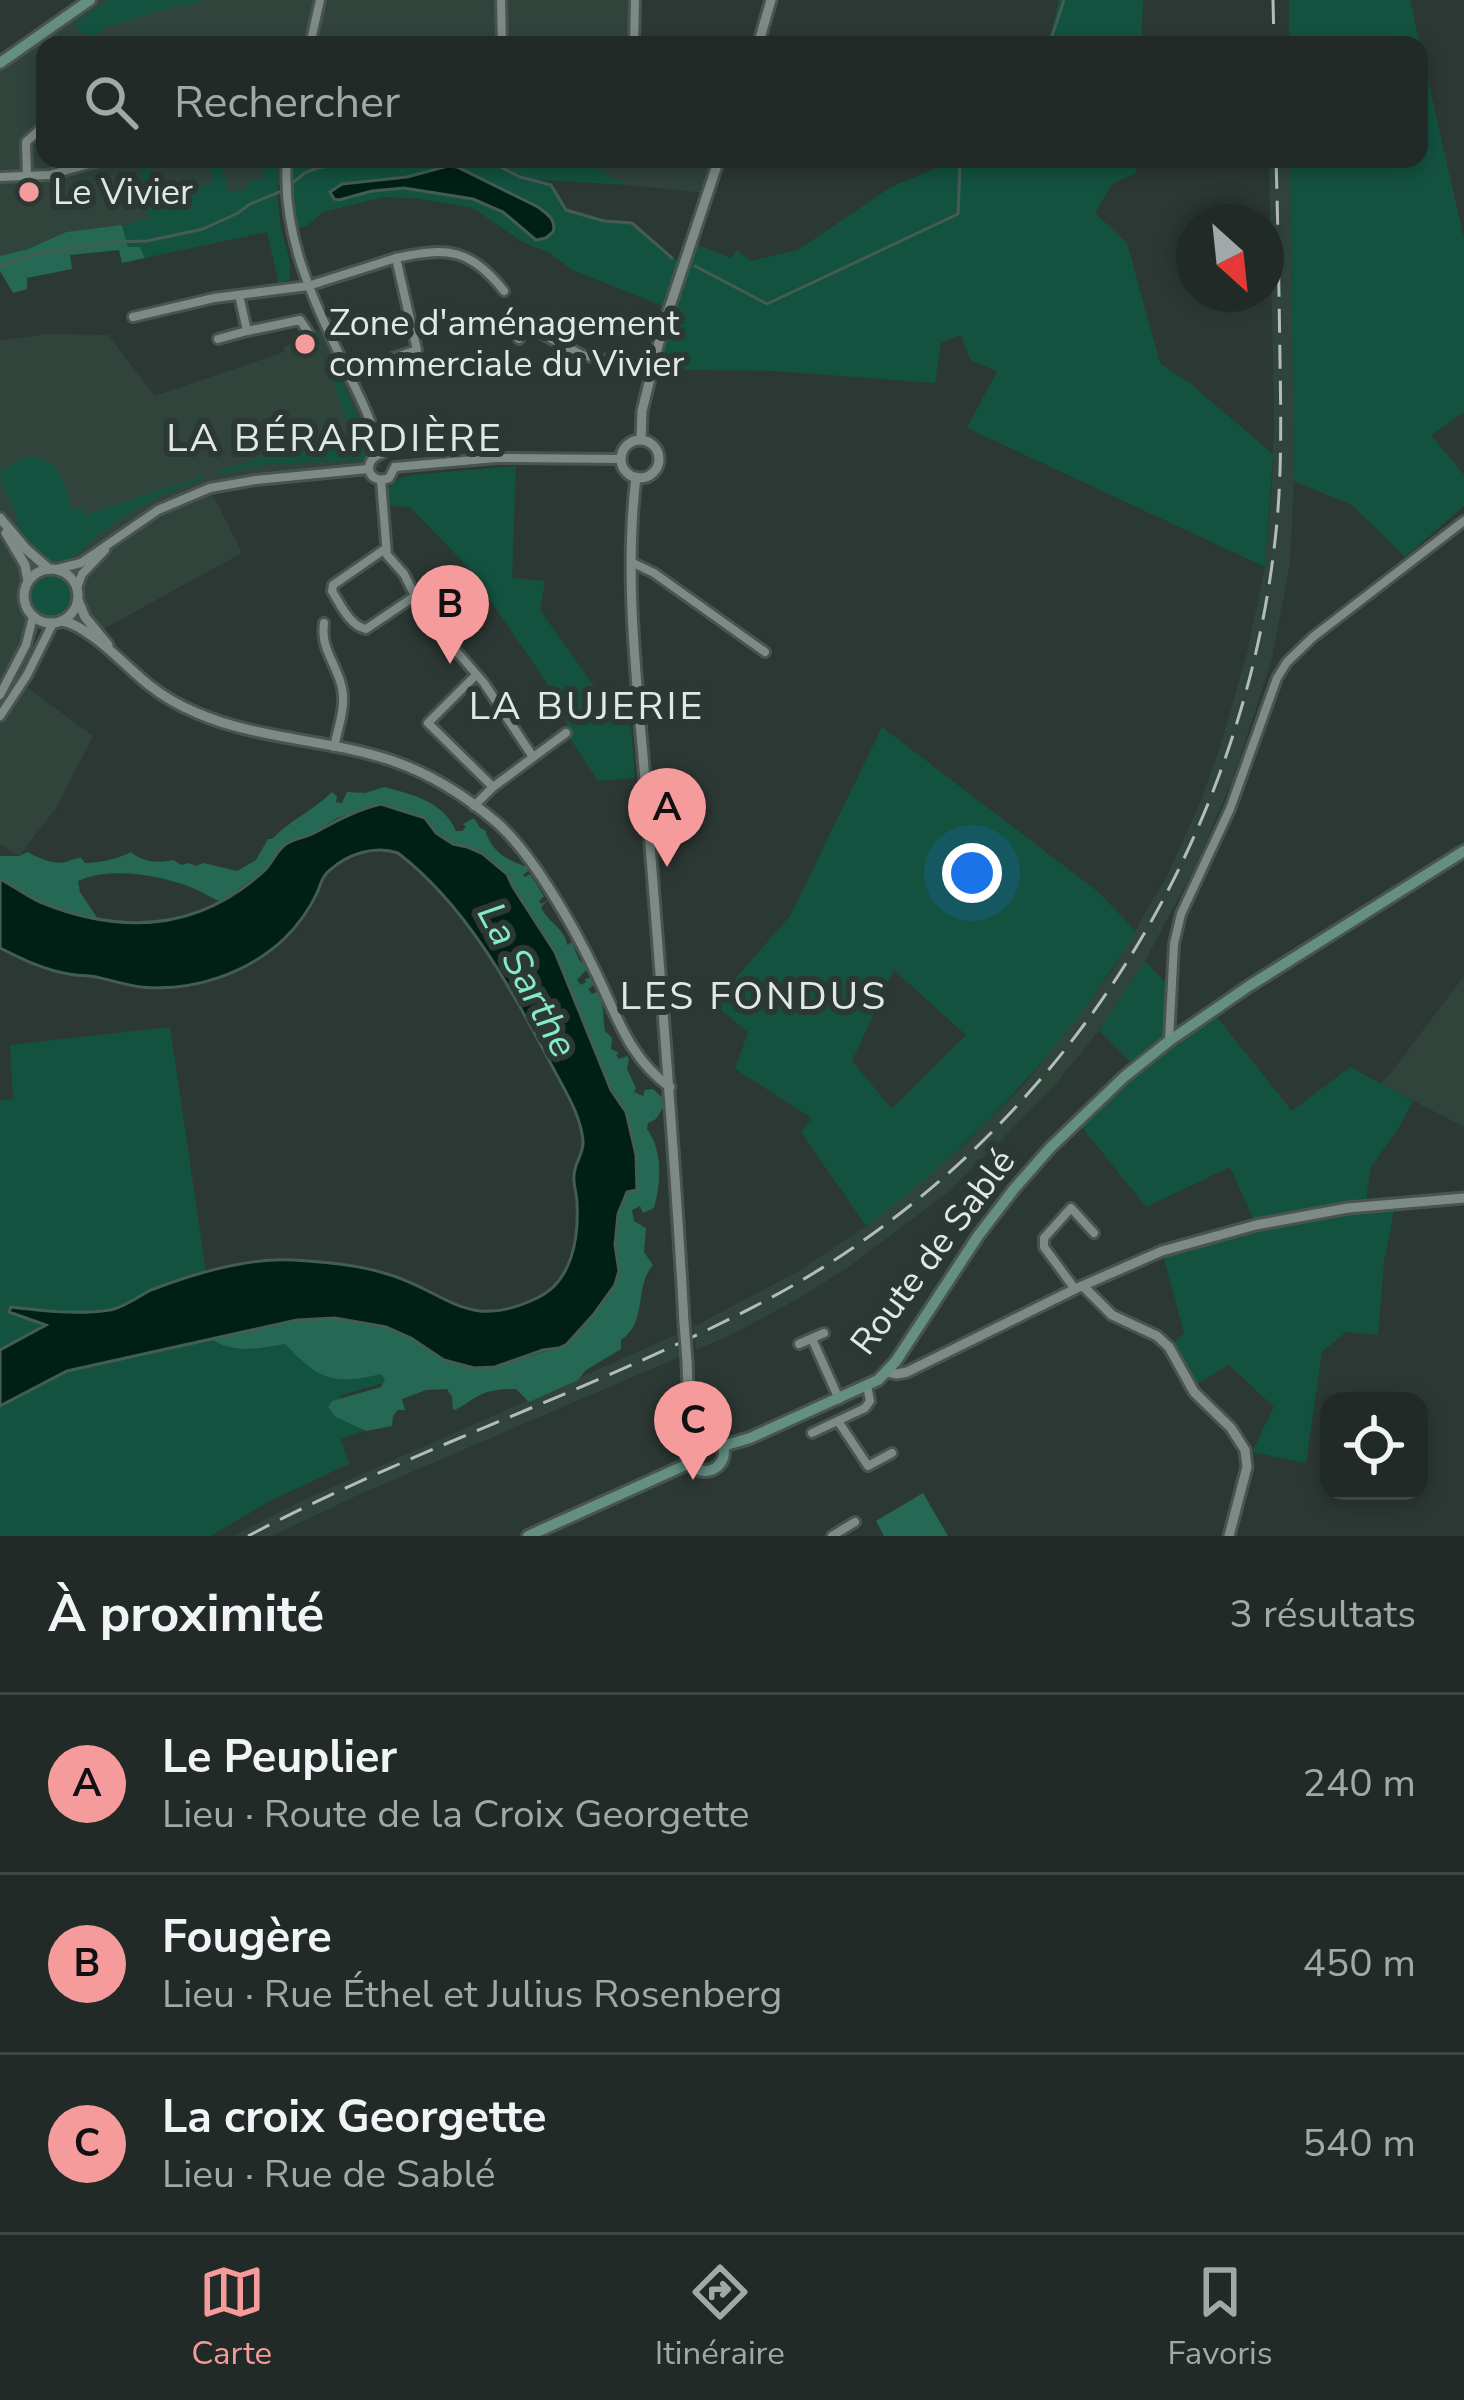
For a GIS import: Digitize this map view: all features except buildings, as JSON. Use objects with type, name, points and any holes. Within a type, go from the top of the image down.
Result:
[{"type":"main road","points":[[39,36],[90,0]]},
{"type":"main road","points":[[0,63],[36,38]]},
{"type":"main road","name":"Route de Sablé","points":[[723,1446],[839,1399],[888,1372],[1014,1189],[1094,1104],[1169,1041],[1249,986],[1464,851]]},
{"type":"main road","points":[[697,1435],[715,1436],[723,1446],[716,1467],[705,1471],[689,1463],[686,1448],[697,1435]]},
{"type":"main road","points":[[528,1536],[689,1463]]},
{"type":"street","points":[[312,36],[320,0]]},
{"type":"street","points":[[501,0],[502,36]]},
{"type":"street","points":[[634,36],[635,0]]},
{"type":"street","points":[[761,36],[771,0]]},
{"type":"street","points":[[27,176],[26,142],[36,133]]},
{"type":"street","points":[[0,177],[49,176],[76,168]]},
{"type":"street","points":[[286,168],[286,197],[308,286],[381,454]]},
{"type":"street","points":[[641,440],[642,411],[669,308],[716,168]]},
{"type":"street","points":[[133,317],[182,304],[308,286],[428,251],[473,259],[504,291]]},
{"type":"street","points":[[348,373],[417,350],[396,258]]},
{"type":"street","points":[[239,295],[247,331]]},
{"type":"street","points":[[218,339],[300,320],[308,332]]},
{"type":"street","points":[[519,339],[522,329],[530,327],[582,355],[652,370]]},
{"type":"street","points":[[641,440],[656,448],[659,461],[648,476],[635,477],[625,471],[620,459],[629,442],[641,440]]},
{"type":"street","points":[[381,454],[389,456],[395,467],[381,481],[368,469],[370,460],[381,454]]},
{"type":"street","points":[[395,467],[496,458],[620,459]]},
{"type":"street","points":[[0,695],[26,645],[33,617],[25,589],[35,574],[81,563],[158,510],[215,487],[368,469]]},
{"type":"street","points":[[635,477],[630,527],[641,742],[670,1087],[689,1420],[697,1435]]},
{"type":"street","points":[[381,481],[385,549],[390,560],[532,757]]},
{"type":"street","points":[[0,521],[26,549],[70,575],[85,617],[128,667]]},
{"type":"street","points":[[0,521],[26,565],[28,581]]},
{"type":"street","points":[[1169,1041],[1180,914],[1230,808],[1277,678],[1313,637],[1464,521]]},
{"type":"street","points":[[0,716],[57,622],[73,613],[86,568],[123,532]]},
{"type":"street","points":[[385,549],[333,585],[332,591],[362,629],[415,596]]},
{"type":"street","points":[[632,562],[765,652]]},
{"type":"street","points":[[33,617],[77,626],[162,695],[212,719],[389,759],[449,786],[499,824],[542,880],[583,946],[629,1046],[670,1087]]},
{"type":"street","points":[[324,623],[322,638],[343,690],[334,747]]},
{"type":"street","points":[[476,675],[428,723],[493,787]]},
{"type":"street","points":[[474,806],[566,733]]},
{"type":"street","points":[[888,1372],[907,1372],[1162,1251],[1256,1225],[1348,1208],[1464,1198]]},
{"type":"street","points":[[1094,1233],[1071,1208],[1044,1238],[1045,1247],[1079,1287],[1112,1315],[1157,1336],[1169,1347],[1194,1392],[1231,1427],[1245,1450],[1247,1467],[1229,1536]]},
{"type":"street","points":[[799,1344],[824,1333]]},
{"type":"street","points":[[812,1339],[839,1399]]},
{"type":"street","points":[[812,1433],[868,1405],[867,1386]]},
{"type":"street","points":[[838,1421],[868,1466],[892,1453]]},
{"type":"street","points":[[832,1536],[855,1522]]},
{"type":"shaded area","points":[[90,0],[635,0],[634,36],[39,36]]},
{"type":"shaded area","points":[[108,0],[201,0],[106,27],[94,36],[84,36],[74,23]]},
{"type":"shaded area","points":[[1059,0],[1143,0],[1141,36],[1051,33]]},
{"type":"shaded area","points":[[1289,0],[1410,0],[1418,36],[1289,36]]},
{"type":"shaded area","points":[[36,38],[36,168],[287,168],[286,183],[111,228],[66,232],[0,256],[0,63]]},
{"type":"shaded area","points":[[1428,80],[1464,239],[1464,412],[1431,435],[1464,475],[1464,506],[1405,557],[1352,505],[1294,481],[1290,168],[1428,168]]},
{"type":"shaded area","points":[[141,168],[150,168],[155,193],[212,184],[210,168],[224,168],[228,192],[249,188],[248,181],[265,178],[263,168],[279,168],[278,205],[289,280],[279,284],[267,232],[145,258],[140,247],[128,247],[122,225],[149,218]]},
{"type":"shaded area","points":[[288,168],[597,168],[626,185],[540,182],[551,185],[566,210],[632,223],[672,258],[683,262],[690,242],[731,258],[737,250],[750,261],[798,250],[891,187],[936,168],[1136,168],[1136,173],[1111,185],[1095,213],[1127,243],[1160,363],[1273,454],[1265,567],[967,428],[997,371],[970,360],[961,335],[941,342],[935,383],[688,370],[654,363],[668,308],[572,270],[473,208],[384,197],[323,212],[291,231]]},
{"type":"shaded area","points":[[597,168],[716,168],[707,193],[626,185]]},
{"type":"shaded area","points":[[1269,168],[1290,168],[1294,481],[1290,563],[1272,659],[1233,779],[1195,867],[1145,961],[1099,1030],[1055,1085],[979,1163],[850,1266],[737,1332],[696,1350],[693,1327],[797,1272],[866,1226],[964,1145],[1025,1084],[1112,971],[1169,872],[1222,741],[1265,567],[1272,487],[1272,312],[1284,312],[1284,204],[1270,204]]},
{"type":"shaded area","name":"Zone d'aménagement commerciale du Vivier","points":[[326,326],[379,448],[380,468],[210,489],[242,553],[94,637],[71,615],[56,623],[42,622],[16,679],[93,736],[57,807],[19,856],[0,844],[0,341],[46,334],[108,335],[155,396],[284,352],[284,347]]},
{"type":"shaded area","points":[[330,357],[368,438],[363,460],[266,464],[220,474],[274,453],[277,442],[289,455],[352,436],[326,359]]},
{"type":"shaded area","points":[[33,456],[56,469],[72,509],[81,508],[85,515],[203,479],[139,507],[77,555],[57,561],[36,551],[20,534],[1,478],[0,472]]},
{"type":"shaded area","points":[[516,466],[512,578],[545,581],[540,610],[596,689],[628,687],[635,778],[598,781],[564,729],[568,725],[545,680],[465,564],[410,507],[390,506],[388,488],[399,478]]},
{"type":"shaded area","points":[[51,574],[67,580],[73,596],[67,612],[51,618],[35,612],[29,596],[35,580]]},
{"type":"shaded area","points":[[882,727],[1097,891],[1136,931],[1079,1015],[1016,1091],[945,1161],[866,1226],[801,1132],[812,1118],[735,1069],[748,1032],[713,1004],[790,916]],"holes":[[[894,970],[966,1035],[892,1109],[852,1061]]]},
{"type":"shaded area","points":[[1145,961],[1175,993],[1173,1021],[1179,1025],[1208,1006],[1292,1111],[1350,1067],[1413,1101],[1371,1167],[1367,1191],[1367,1212],[1394,1211],[1378,1335],[1346,1332],[1322,1352],[1306,1463],[1252,1452],[1274,1407],[1229,1365],[1194,1385],[1173,1344],[1184,1333],[1162,1251],[1256,1225],[1230,1167],[1146,1207],[1077,1121],[1133,1065],[1099,1030]]},
{"type":"shaded area","points":[[1464,976],[1464,1127],[1380,1083]]},
{"type":"shaded area","points":[[170,1027],[206,1272],[147,1292],[113,1310],[51,1313],[10,1307],[47,1325],[0,1350],[0,1101],[13,1099],[10,1045]]},
{"type":"shaded area","points":[[272,1324],[407,1377],[340,1395],[340,1410],[354,1411],[363,1431],[341,1439],[349,1464],[270,1501],[211,1536],[0,1536],[0,1406],[67,1371]]},
{"type":"shaded area","points":[[676,1335],[679,1357],[272,1536],[233,1536],[310,1497]]},
{"type":"green space","points":[[122,225],[128,247],[140,247],[145,258],[122,263],[119,250],[70,255],[72,269],[27,278],[27,289],[13,293],[0,271],[0,256],[66,232]]},
{"type":"green space","points":[[384,787],[435,806],[456,831],[474,818],[496,850],[527,867],[523,875],[530,874],[544,896],[541,904],[549,899],[541,907],[544,912],[589,967],[577,980],[581,985],[592,977],[596,984],[588,989],[601,1000],[611,1049],[619,1053],[619,1059],[629,1059],[634,1092],[643,1096],[645,1090],[653,1089],[667,1102],[647,1129],[659,1167],[654,1208],[643,1213],[640,1206],[632,1210],[634,1221],[646,1228],[644,1252],[653,1265],[635,1324],[621,1340],[621,1349],[578,1380],[529,1402],[516,1389],[502,1390],[482,1394],[453,1410],[447,1389],[426,1390],[402,1399],[405,1410],[393,1416],[392,1426],[366,1431],[336,1417],[328,1407],[332,1401],[381,1387],[385,1380],[381,1374],[327,1377],[285,1344],[239,1348],[213,1340],[297,1320],[335,1318],[400,1331],[445,1360],[474,1368],[495,1367],[563,1346],[595,1314],[617,1281],[618,1214],[625,1193],[636,1191],[630,1127],[555,952],[509,876],[476,850],[453,845],[425,818],[381,804],[337,818],[286,843],[267,868],[221,902],[190,887],[145,875],[103,874],[78,881],[100,922],[37,901],[0,879],[0,856],[28,852],[52,862],[81,858],[85,863],[131,852],[151,861],[204,863],[237,871],[256,860],[268,839],[332,792],[336,802],[342,803],[347,792]]},
{"type":"green space","points":[[923,1493],[948,1536],[884,1536],[876,1521]]},
{"type":"water","points":[[459,168],[538,207],[552,221],[553,232],[536,240],[503,212],[473,199],[404,188],[339,200],[330,192],[342,184]]},
{"type":"water","name":"La Sarthe","points":[[381,804],[425,818],[436,833],[483,854],[507,874],[555,952],[611,1090],[626,1112],[636,1155],[637,1190],[627,1192],[618,1214],[615,1285],[566,1345],[495,1367],[474,1368],[444,1360],[386,1327],[335,1318],[297,1320],[67,1371],[0,1406],[0,1350],[46,1325],[9,1312],[11,1307],[110,1310],[203,1273],[276,1260],[373,1270],[457,1305],[492,1311],[537,1298],[566,1270],[577,1230],[574,1176],[583,1146],[575,1112],[486,951],[446,898],[398,853],[371,851],[337,864],[325,875],[307,911],[270,951],[236,971],[199,983],[160,988],[72,975],[0,948],[0,879],[70,913],[129,923],[157,922],[212,906],[264,871],[288,843]]},
{"type":"waterway","points":[[1052,36],[1064,0]]},
{"type":"waterway","points":[[0,266],[36,254],[203,229],[282,191],[317,168]]},
{"type":"waterway","points":[[502,168],[551,185],[566,210],[632,223],[672,258]]},
{"type":"waterway","points":[[695,266],[767,304],[958,214],[960,168]]},
{"type":"railway","points":[[1273,0],[1274,36]]},
{"type":"railway","points":[[248,1536],[375,1475],[698,1334],[761,1303],[864,1240],[957,1166],[1040,1080],[1112,985],[1172,883],[1220,774],[1254,659],[1275,541],[1280,473],[1276,168]]},
{"type":"place","name":"Le Vivier","points":[[29,192]]},
{"type":"place","name":"Zone d'aménagement commerciale du Vivier","points":[[305,344]]},
{"type":"place","name":"Fougère","points":[[450,664]]},
{"type":"place","name":"Le Peuplier","points":[[667,867]]},
{"type":"place","name":"La croix Georgette","points":[[693,1480]]},
{"type":"district","name":"LA BÉRARDIÈRE","points":[[335,438]]},
{"type":"district","name":"LA BUJERIE","points":[[587,706]]},
{"type":"district","name":"LES FONDUS","points":[[754,996]]}]
